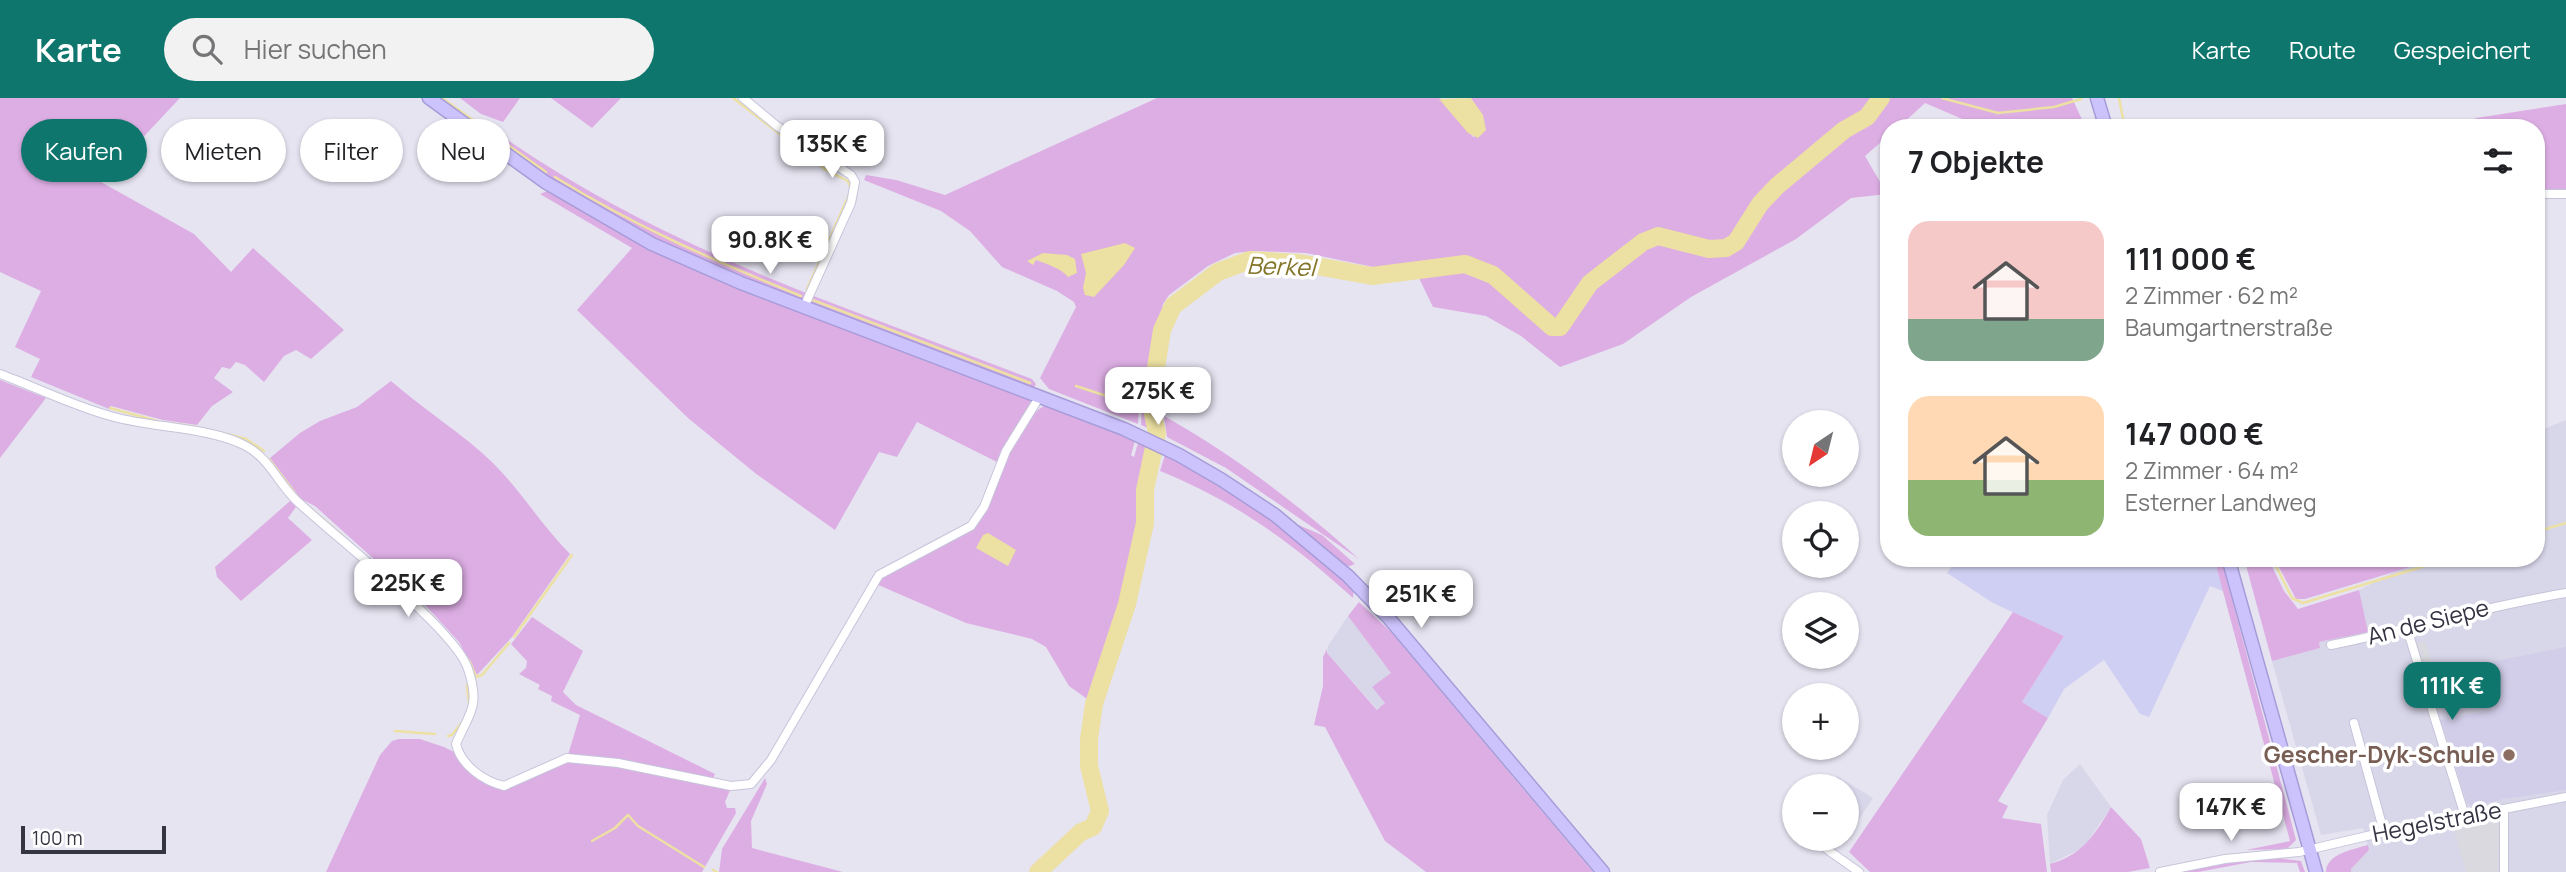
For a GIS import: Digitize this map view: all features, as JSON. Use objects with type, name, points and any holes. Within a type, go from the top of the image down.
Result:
[{"type":"street","points":[[429,98],[531,173],[605,219],[697,265],[1124,429],[1179,455],[1275,515],[1363,591],[1604,872]]},
{"type":"street","points":[[743,98],[827,162],[842,169],[855,182],[851,203],[804,307]]},
{"type":"street","points":[[2097,98],[2103,119]]},
{"type":"street","points":[[2545,194],[2566,194]]},
{"type":"street","points":[[0,374],[112,417],[226,439],[257,452],[295,500],[417,608],[465,661],[473,701],[471,716],[456,744],[458,752],[469,767],[494,783],[504,786],[567,758],[618,763],[731,786],[751,784],[771,760],[879,575],[971,526],[984,507],[1006,451],[1041,396]]},
{"type":"street","points":[[2230,567],[2316,872]]},
{"type":"street","name":"An de Siepe","points":[[2331,645],[2411,629],[2491,606],[2566,593]]},
{"type":"street","points":[[2411,629],[2409,635],[2465,816]]},
{"type":"street","points":[[2354,723],[2384,832]]},
{"type":"street","name":"Hegelstraße","points":[[2160,872],[2225,859],[2309,850],[2384,832],[2566,797]]},
{"type":"street","points":[[2504,809],[2504,872]]},
{"type":"street","points":[[1829,851],[1859,872]]},
{"type":"shaded area","points":[[0,98],[180,98],[147,133],[147,119],[21,119],[21,182],[101,182],[194,234],[231,272],[253,248],[344,330],[311,359],[296,350],[284,356],[264,382],[245,365],[236,362],[230,369],[222,367],[214,378],[233,392],[212,406],[197,425],[163,420],[111,406],[109,409],[31,377],[40,359],[15,347],[41,291],[0,272]]},
{"type":"shaded area","points":[[460,98],[520,98],[505,119],[495,119],[481,114]]},
{"type":"shaded area","points":[[551,98],[621,98],[592,128]]},
{"type":"shaded area","points":[[1157,98],[1440,98],[1474,138],[1476,106],[1471,98],[1877,98],[1873,107],[1842,126],[1796,169],[1774,183],[1757,200],[1732,240],[1715,245],[1664,234],[1639,238],[1593,274],[1558,323],[1553,323],[1493,271],[1467,260],[1383,269],[1306,253],[1235,253],[1208,266],[1169,295],[1163,304],[1149,380],[1147,411],[1152,430],[1141,425],[1142,406],[1139,406],[1138,424],[1049,389],[1040,378],[1076,307],[1074,302],[1057,291],[1002,267],[970,231],[941,211],[864,180],[866,175],[896,180],[945,195]]},
{"type":"shaded area","points":[[1471,98],[1483,115],[1486,130],[1478,138],[1468,133],[1439,99]]},
{"type":"shaded area","points":[[1885,98],[2072,98],[2082,119],[1962,119],[1925,103],[1908,119],[1880,119],[1880,143],[1865,156],[1880,182],[1880,195],[1851,198],[1796,239],[1691,297],[1623,344],[1560,367],[1521,336],[1486,316],[1433,307],[1417,274],[1454,269],[1478,271],[1501,284],[1550,331],[1561,331],[1571,322],[1599,278],[1642,245],[1663,241],[1715,253],[1737,246],[1763,205],[1778,189],[1847,132],[1879,111]]},
{"type":"shaded area","points":[[2566,104],[2566,189],[2545,189],[2545,119],[2476,118]]},
{"type":"shaded area","points":[[510,142],[580,186],[653,225],[806,293],[801,301],[666,244],[570,192],[510,152]]},
{"type":"shaded area","points":[[550,190],[636,241],[1030,398],[1030,407],[997,462],[917,422],[897,457],[879,452],[835,530],[755,473],[688,418],[577,310],[632,248],[540,194]]},
{"type":"shaded area","points":[[1125,243],[1135,248],[1124,265],[1094,297],[1085,295],[1083,288],[1086,273],[1081,254]]},
{"type":"shaded area","points":[[1043,253],[1067,255],[1075,259],[1077,273],[1068,277],[1049,265],[1036,260],[1033,265],[1027,261]]},
{"type":"shaded area","points":[[811,295],[1032,379],[1036,384],[1033,389],[812,305]]},
{"type":"shaded area","points":[[0,380],[46,398],[0,458]]},
{"type":"shaded area","points":[[391,381],[493,463],[570,554],[512,637],[477,675],[459,642],[426,606],[315,506],[301,499],[270,458],[300,433],[320,421],[357,407]]},
{"type":"shaded area","points":[[1047,405],[1135,441],[1131,455],[1134,457],[1138,443],[1148,448],[1137,502],[1139,527],[1120,612],[1103,650],[1090,701],[1069,686],[1046,647],[1032,639],[966,623],[876,584],[880,577],[973,529],[1026,424],[1036,412]]},
{"type":"shaded area","points":[[1164,416],[1216,447],[1265,482],[1359,559],[1226,468],[1167,437]]},
{"type":"shaded area","points":[[2566,420],[2566,872],[2351,872],[2369,850],[2363,828],[2321,835],[2272,661],[2320,648],[2319,642],[2367,632],[2359,590],[2394,572],[2410,567],[2545,567],[2545,428]]},
{"type":"shaded area","points":[[1165,455],[1263,512],[1354,588],[1353,598],[1286,542],[1238,510],[1160,471]]},
{"type":"shaded area","points":[[290,501],[296,507],[288,518],[312,540],[241,601],[217,577],[215,567]]},
{"type":"shaded area","points":[[1296,524],[1322,535],[1355,564],[1347,567]]},
{"type":"shaded area","points":[[988,533],[1016,550],[1008,566],[976,548],[983,535]]},
{"type":"shaded area","points":[[1951,567],[2216,567],[2223,591],[2210,586],[2149,717],[2140,714],[2104,660],[2064,689],[2048,718],[2022,702],[2064,636],[1993,603],[1947,573]]},
{"type":"shaded area","points":[[2216,567],[2223,567],[2296,840],[2287,849],[2246,850],[2290,841]]},
{"type":"shaded area","points":[[2246,567],[2272,567],[2284,591],[2298,609],[2359,590],[2368,632],[2319,642],[2320,648],[2272,661]]},
{"type":"shaded area","points":[[2279,567],[2410,567],[2305,599],[2296,599]]},
{"type":"shaded area","points":[[1359,602],[1391,632],[1593,872],[1426,872],[1385,841],[1325,727],[1314,725],[1323,686],[1323,657],[1327,649],[1327,653],[1377,710],[1385,703],[1372,687],[1391,673],[1348,616]]},
{"type":"shaded area","points":[[2013,612],[2064,636],[2022,702],[2048,718],[1998,801],[2008,806],[2002,818],[2041,824],[2047,872],[1870,872],[1849,852],[1859,851],[1859,837]]},
{"type":"shaded area","points":[[1348,616],[1391,673],[1385,703],[1378,710],[1327,653],[1328,646]]},
{"type":"shaded area","points":[[532,617],[583,651],[563,692],[576,705],[715,774],[712,780],[617,759],[568,755],[580,715],[551,701],[552,696],[538,689],[540,685],[519,674],[526,668],[527,661],[511,644]]},
{"type":"shaded area","points":[[2425,641],[2433,666],[2424,668],[2417,643]]},
{"type":"shaded area","name":"Gescher-Dyk-Schule","points":[[2566,647],[2566,790],[2503,799],[2474,807],[2467,803],[2441,720],[2495,709],[2487,663]]},
{"type":"shaded area","points":[[420,739],[454,752],[462,765],[492,786],[567,761],[600,763],[731,788],[725,802],[727,808],[735,808],[736,813],[702,872],[326,872],[380,755],[392,741]]},
{"type":"shaded area","points":[[2080,764],[2111,807],[2084,847],[2050,864],[2047,815],[2063,780]]},
{"type":"shaded area","points":[[765,778],[767,784],[751,821],[752,848],[843,872],[719,872],[722,849]]},
{"type":"shaded area","points":[[1859,789],[1873,798],[1859,819]]},
{"type":"shaded area","points":[[2111,807],[2141,839],[2150,868],[2128,872],[2051,872],[2050,864],[2079,850],[2100,826]]},
{"type":"shaded area","points":[[2493,819],[2500,825],[2498,872],[2466,872],[2453,827]]},
{"type":"shaded area","points":[[2368,845],[2369,850],[2351,872],[2326,872],[2327,866],[2336,857]]},
{"type":"shaded area","points":[[2268,857],[2301,861],[2305,872],[2300,872],[2297,863],[2251,862],[2198,872],[2169,872]]},
{"type":"waterway","points":[[442,98],[546,172]]},
{"type":"waterway","points":[[733,98],[826,170],[848,181],[851,189]]},
{"type":"waterway","name":"Berkel","points":[[1038,872],[1081,832],[1093,827],[1100,811],[1089,766],[1089,739],[1094,704],[1127,604],[1145,523],[1145,490],[1157,433],[1153,414],[1154,380],[1162,330],[1173,306],[1218,272],[1250,260],[1299,263],[1372,276],[1465,264],[1493,275],[1552,327],[1560,327],[1590,283],[1643,242],[1658,236],[1709,249],[1726,248],[1736,242],[1760,204],[1777,186],[1844,130],[1867,117],[1881,98]]},
{"type":"waterway","points":[[1942,98],[1998,113],[2054,107],[2081,99]]},
{"type":"waterway","points":[[2119,98],[2123,119]]},
{"type":"waterway","points":[[555,177],[675,242],[801,296]]},
{"type":"waterway","points":[[807,289],[849,195]]},
{"type":"waterway","points":[[810,299],[1030,383]]},
{"type":"waterway","points":[[1076,386],[1134,405]]},
{"type":"waterway","points":[[110,408],[157,421]]},
{"type":"waterway","points":[[1142,408],[1153,412]]},
{"type":"waterway","points":[[171,423],[196,427]]},
{"type":"waterway","points":[[227,434],[246,439],[264,451]]},
{"type":"waterway","points":[[269,459],[298,497]]},
{"type":"waterway","points":[[303,502],[343,536]]},
{"type":"waterway","points":[[2545,529],[2566,523]]},
{"type":"waterway","points":[[514,637],[572,555]]},
{"type":"waterway","points":[[2276,567],[2292,598],[2303,603],[2421,567]]},
{"type":"waterway","points":[[388,575],[434,618]]},
{"type":"waterway","points":[[448,633],[470,662],[476,677],[482,675],[509,643]]},
{"type":"waterway","points":[[467,685],[469,703]]},
{"type":"waterway","points":[[448,736],[452,735],[463,721]]},
{"type":"waterway","points":[[395,731],[435,734]]},
{"type":"waterway","points":[[592,841],[615,828],[628,815],[638,826],[704,867]]},
{"type":"waterway","points":[[713,870],[717,872]]},
{"type":"place","name":"Gescher-Dyk-Schule","points":[[2509,755]]}]
